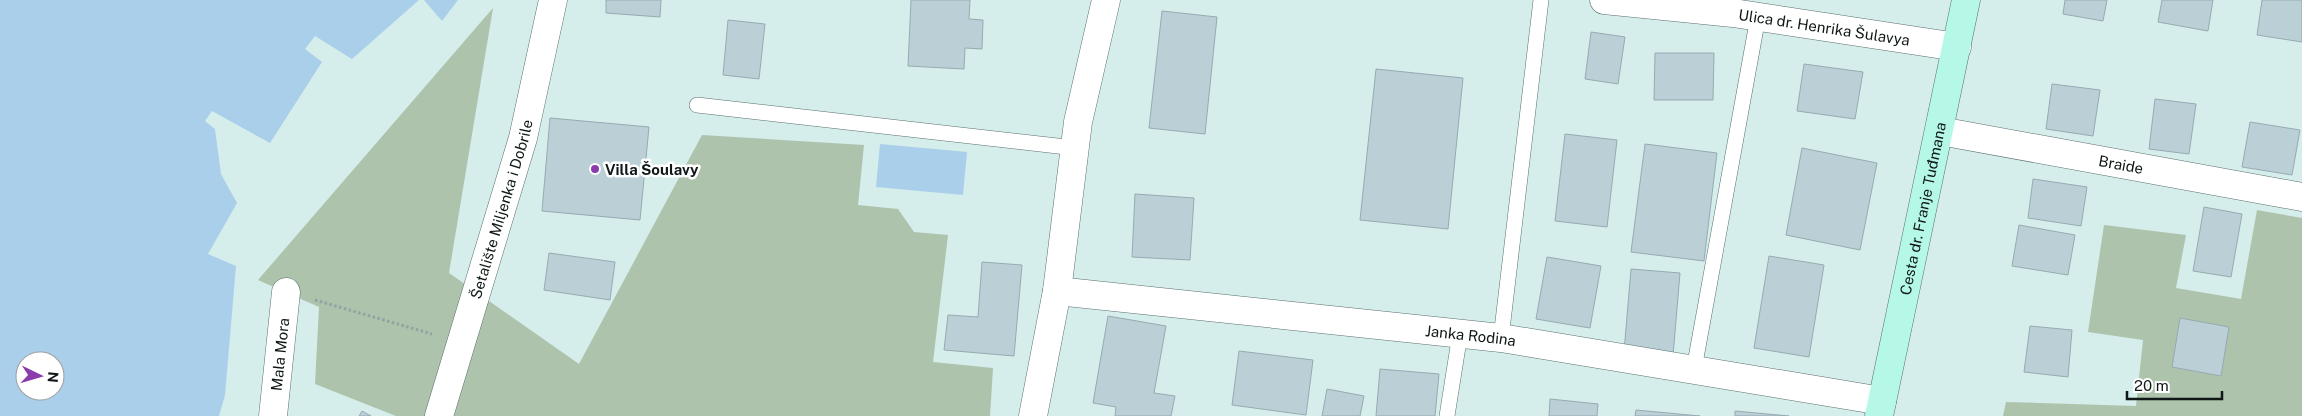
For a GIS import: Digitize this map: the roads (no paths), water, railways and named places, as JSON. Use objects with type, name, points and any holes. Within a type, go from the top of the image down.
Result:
[{"type":"main road","name":"Cesta dr. Franje Tuđmana","points":[[1881,408],[1966,0]]},
{"type":"street","name":"Šetalište Miljenka i Dobrile","points":[[440,416],[523,138],[553,0]]},
{"type":"street","points":[[1033,416],[1057,291],[1078,122],[1106,0]]},
{"type":"street","name":"Ulica dr. Henrika Šulavya","points":[[1604,0],[1758,17],[1956,47]]},
{"type":"street","name":"Braide","points":[[1940,131],[2302,197]]},
{"type":"street","name":"Janka Rodina","points":[[1057,291],[1501,338],[1694,369],[1881,408]]},
{"type":"street","name":"Mala Mora","points":[[273,416],[286,292]]},
{"type":"lane","points":[[1501,338],[1541,0]]},
{"type":"lane","points":[[1694,369],[1758,17]]},
{"type":"lane","points":[[696,105],[1074,148]]},
{"type":"lane","points":[[1447,416],[1460,334]]},
{"type":"water","points":[[0,0],[419,0],[352,59],[315,36],[305,49],[322,62],[270,143],[212,111],[205,121],[215,129],[221,174],[237,203],[208,254],[236,266],[225,395],[219,416],[0,416]]},
{"type":"water","points":[[424,0],[458,0],[442,21]]},
{"type":"water","points":[[880,144],[967,152],[963,195],[876,187]]},
{"type":"place","name":"Villa Šoulavy","points":[[595,169]]}]
